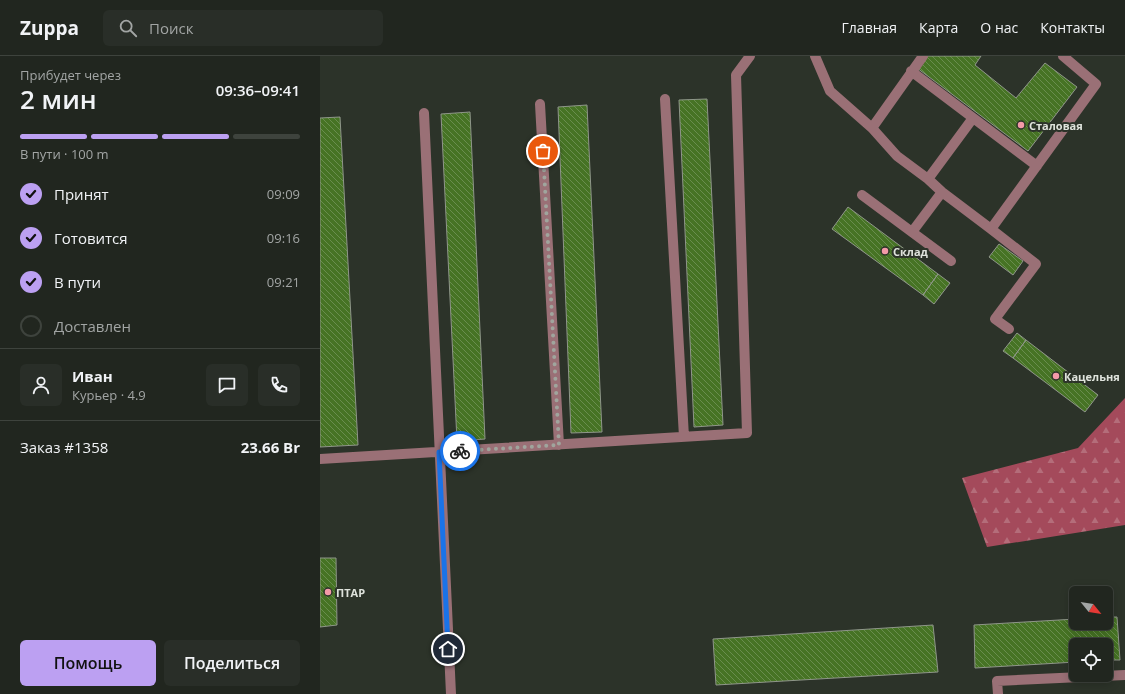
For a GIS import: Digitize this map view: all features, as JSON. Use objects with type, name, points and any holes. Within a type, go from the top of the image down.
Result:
[{"type":"lane","points":[[320,459],[747,433],[736,75],[750,56]]},
{"type":"lane","points":[[815,56],[830,91],[872,128],[898,156],[942,192],[1036,264],[995,319],[1009,329]]},
{"type":"lane","points":[[872,128],[923,56]]},
{"type":"lane","points":[[991,229],[1096,84],[1063,56]]},
{"type":"lane","points":[[912,72],[1037,166]]},
{"type":"lane","points":[[665,99],[684,437]]},
{"type":"lane","points":[[540,104],[559,445]]},
{"type":"lane","points":[[424,113],[451,694]]},
{"type":"lane","points":[[928,179],[973,118]]},
{"type":"lane","points":[[912,232],[942,192]]},
{"type":"lane","points":[[862,195],[952,261]]},
{"type":"lane","points":[[998,694],[997,681],[1125,675]]},
{"type":"green space","points":[[1125,398],[1125,525],[987,547],[962,478],[1078,448]]},
{"type":"building","name":"Сталовая","points":[[926,56],[981,56],[975,65],[1016,98],[1045,63],[1077,87],[1028,151],[917,68]]},
{"type":"building","points":[[707,99],[723,425],[694,427],[679,100]]},
{"type":"building","points":[[587,105],[602,432],[571,433],[558,107]]},
{"type":"building","points":[[470,112],[485,439],[457,441],[441,114]]},
{"type":"building","points":[[340,117],[358,445],[320,447],[320,118]]},
{"type":"building","name":"Склад","points":[[848,207],[938,274],[923,295],[832,229]]},
{"type":"building","points":[[999,244],[1023,261],[1013,275],[989,257]]},
{"type":"building","points":[[938,274],[950,283],[934,304],[923,295]]},
{"type":"building","points":[[1017,333],[1026,340],[1013,358],[1003,351]]},
{"type":"building","name":"Кацельня","points":[[1026,340],[1098,395],[1085,412],[1013,358]]},
{"type":"building","name":"ПТАР","points":[[320,558],[336,558],[337,625],[320,627]]},
{"type":"building","points":[[1113,617],[1117,617],[1120,660],[1113,660],[1113,638],[1069,638],[1069,662],[975,668],[974,625],[1069,619],[1069,630],[1113,630]]},
{"type":"building","points":[[933,625],[938,672],[716,685],[713,639]]},
{"type":"way so far","points":[[460,451],[559,445],[543,151]]},
{"type":"place","name":"Сталовая","points":[[1021,125]]},
{"type":"place","name":"Склад","points":[[885,251]]},
{"type":"place","name":"Кацельня","points":[[1056,376]]},
{"type":"place","name":"ПТАР","points":[[328,592]]},
{"type":"route","points":[[448,649],[439,452],[460,451]]}]
